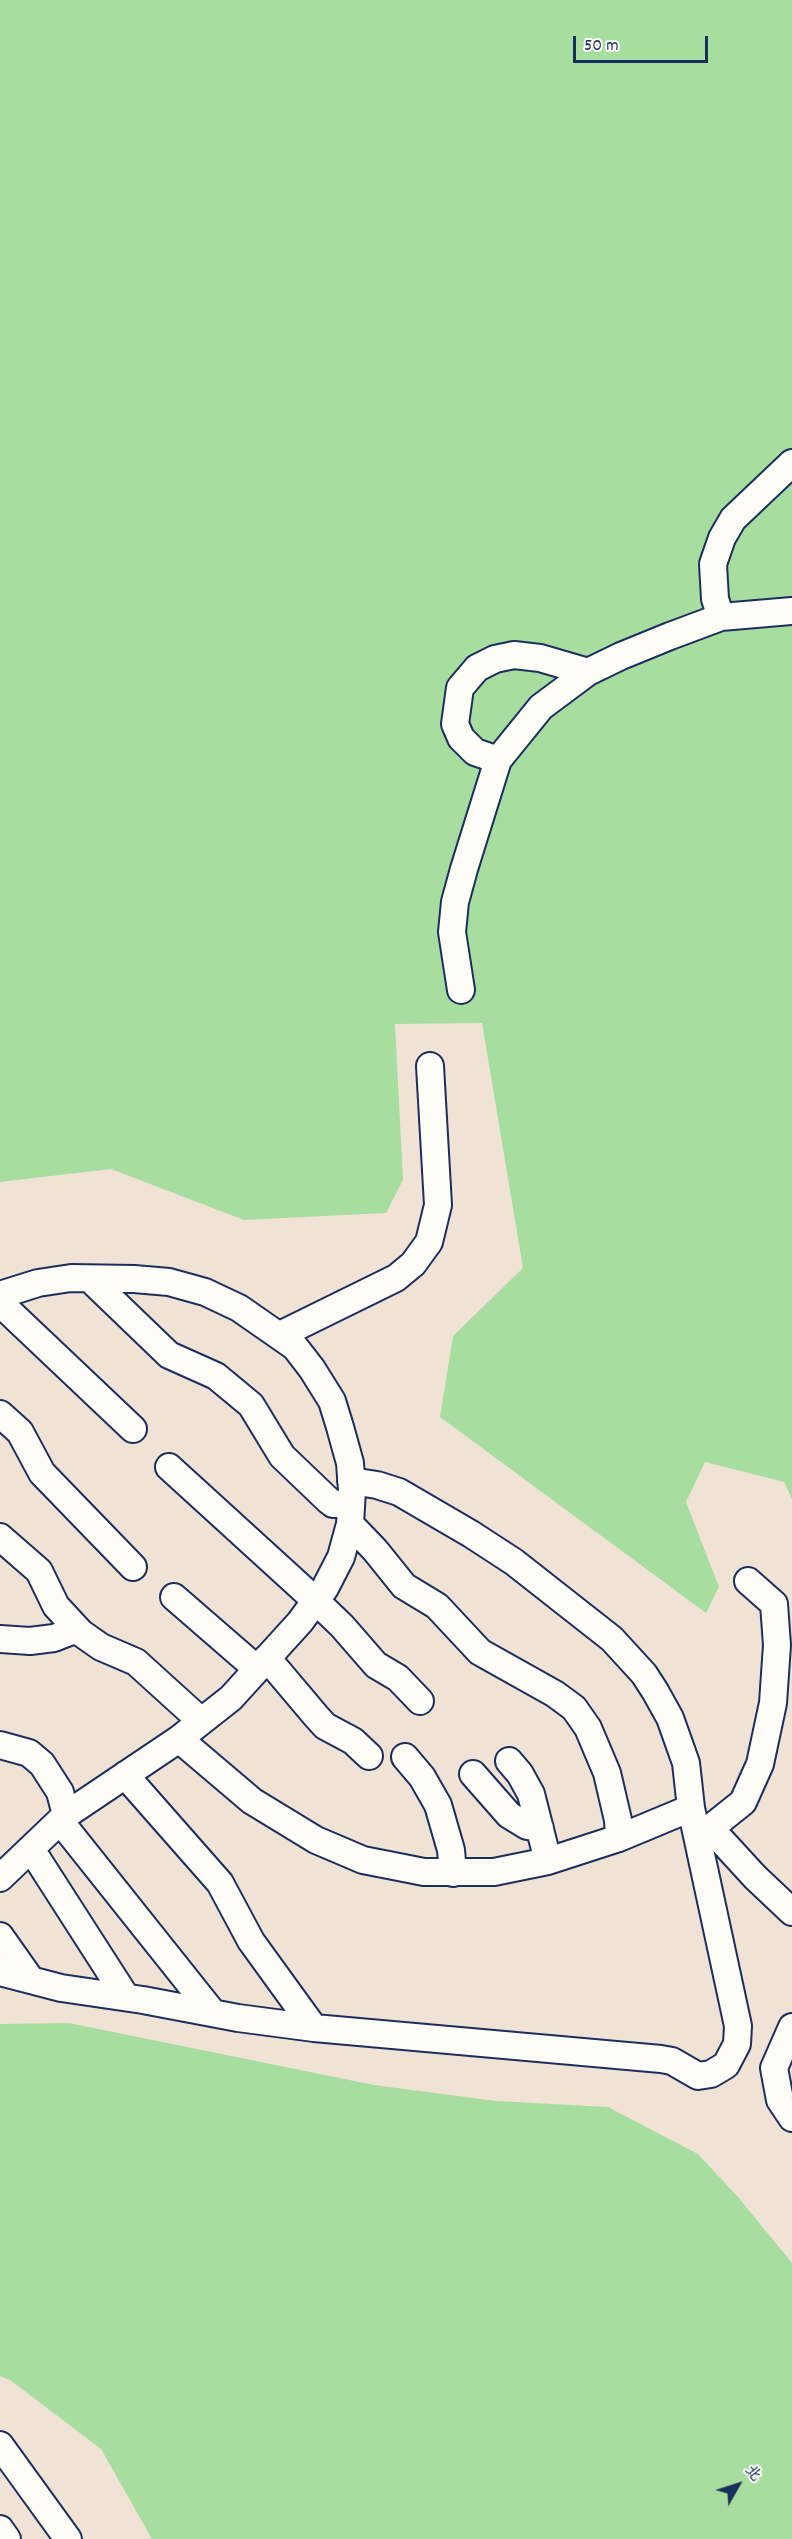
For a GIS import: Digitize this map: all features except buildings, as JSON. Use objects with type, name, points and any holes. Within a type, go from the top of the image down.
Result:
[{"type":"street","points":[[721,617],[715,599],[713,564],[722,538],[733,519],[792,463]]},
{"type":"street","points":[[461,990],[452,932],[455,902],[498,760],[541,707],[588,672],[621,656],[721,617],[792,611]]},
{"type":"street","points":[[498,760],[475,752],[461,738],[455,724],[460,688],[477,668],[495,659],[514,655],[540,658],[588,672]]},
{"type":"street","points":[[280,1335],[396,1278],[414,1264],[429,1242],[438,1205],[430,1066]]},
{"type":"street","points":[[0,1295],[38,1283],[71,1278],[169,1282],[205,1292],[239,1308],[295,1347],[332,1401],[350,1463],[351,1503],[341,1557],[325,1588],[300,1622],[231,1698],[179,1739],[63,1818],[0,1878]]},
{"type":"street","points":[[0,1972],[61,1988],[314,2028],[662,2059],[680,2065],[698,2076],[719,2071],[734,2054],[737,2044],[738,2026],[704,1833],[691,1808],[686,1763],[670,1718],[644,1674],[612,1640],[558,1595],[471,1533],[399,1492],[377,1485],[351,1503],[333,1504],[282,1456],[251,1405],[216,1376],[169,1355],[90,1279]]},
{"type":"street","points":[[0,1303],[133,1429]]},
{"type":"street","points":[[0,1414],[20,1432],[42,1473],[132,1567]]},
{"type":"street","points":[[169,1467],[316,1601],[342,1626],[376,1665],[399,1678],[420,1701]]},
{"type":"street","points":[[351,1503],[375,1550],[404,1586],[437,1606],[480,1652],[555,1694],[574,1708],[588,1728],[607,1773],[613,1794],[619,1838]]},
{"type":"street","points":[[0,1537],[39,1571],[56,1606],[77,1629],[101,1647],[129,1657],[142,1666],[201,1721]]},
{"type":"street","points":[[704,1833],[743,1802],[760,1764],[773,1703],[777,1645],[774,1604],[748,1581]]},
{"type":"street","points":[[174,1597],[262,1663],[325,1726],[353,1741],[369,1756]]},
{"type":"street","points":[[0,1639],[30,1641],[54,1638],[77,1629]]},
{"type":"street","points":[[179,1739],[252,1801],[316,1840],[363,1860],[424,1872],[494,1872],[548,1861],[619,1838],[691,1808]]},
{"type":"street","points":[[0,1745],[29,1753],[42,1764],[60,1792],[63,1818],[213,2013]]},
{"type":"street","points":[[405,1757],[422,1777],[438,1805],[451,1850],[453,1873]]},
{"type":"street","points":[[509,1761],[520,1774],[531,1794],[548,1861]]},
{"type":"street","points":[[473,1774],[508,1815],[527,1826],[540,1828]]},
{"type":"street","points":[[125,1775],[220,1883],[251,1941],[314,2028]]},
{"type":"street","points":[[704,1833],[792,1912]]},
{"type":"street","points":[[31,1849],[126,1997]]},
{"type":"street","points":[[0,1936],[32,1980]]},
{"type":"street","points":[[792,2027],[774,2068],[780,2100],[792,2118]]},
{"type":"street","points":[[0,2445],[68,2539]]},
{"type":"street","points":[[0,2529],[7,2539]]},
{"type":"green space","points":[[0,0],[792,0],[792,1499],[784,1482],[705,1462],[686,1502],[719,1587],[706,1613],[440,1417],[453,1336],[523,1268],[482,1023],[395,1024],[403,1180],[386,1213],[244,1220],[111,1169],[0,1182]]},
{"type":"green space","points":[[69,2023],[374,2085],[496,2101],[608,2107],[698,2154],[738,2197],[792,2263],[792,2539],[152,2539],[101,2449],[10,2380],[0,2376],[0,2024]]}]
